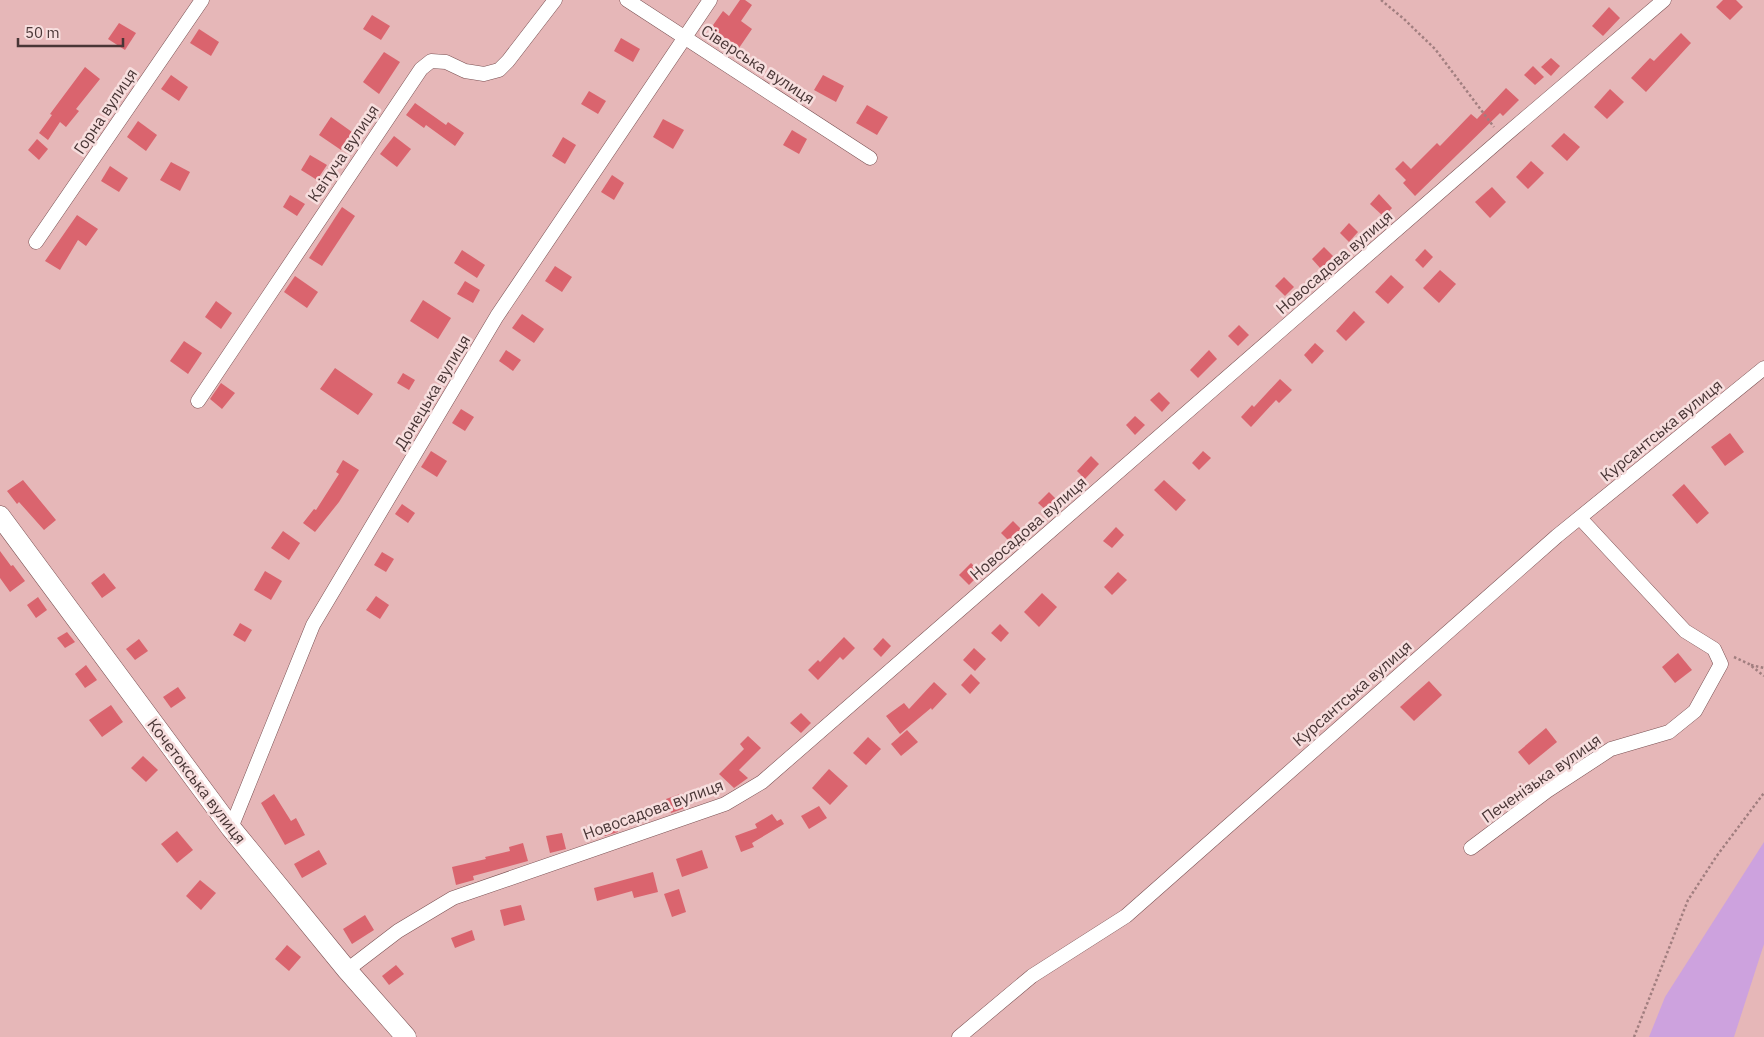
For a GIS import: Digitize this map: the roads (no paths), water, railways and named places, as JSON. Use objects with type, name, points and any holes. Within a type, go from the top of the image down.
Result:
[{"type":"main road","name":"Кочетокська вулиця","points":[[0,516],[231,828],[347,970],[406,1037]]},
{"type":"street","name":"Горна вулиця","points":[[36,242],[202,0]]},
{"type":"street","name":"Квітуча вулиця","points":[[198,401],[421,69],[430,61],[446,62],[465,71],[484,74],[499,70],[555,0]]},
{"type":"street","name":"Сіверська вулиця","points":[[627,0],[870,158]]},
{"type":"street","name":"Донецька вулиця","points":[[231,828],[313,625],[497,316],[710,0]]},
{"type":"street","name":"Новосадова вулиця","points":[[347,970],[398,930],[453,898],[725,804],[762,782],[1502,138],[1664,0]]},
{"type":"street","name":"Курсантська вулиця","points":[[958,1037],[1032,976],[1126,916],[1580,518],[1764,368]]},
{"type":"street","name":"Печенізька вулиця","points":[[1471,848],[1547,791],[1611,749],[1669,732],[1695,711],[1721,664],[1714,649],[1685,631],[1580,518]]}]
